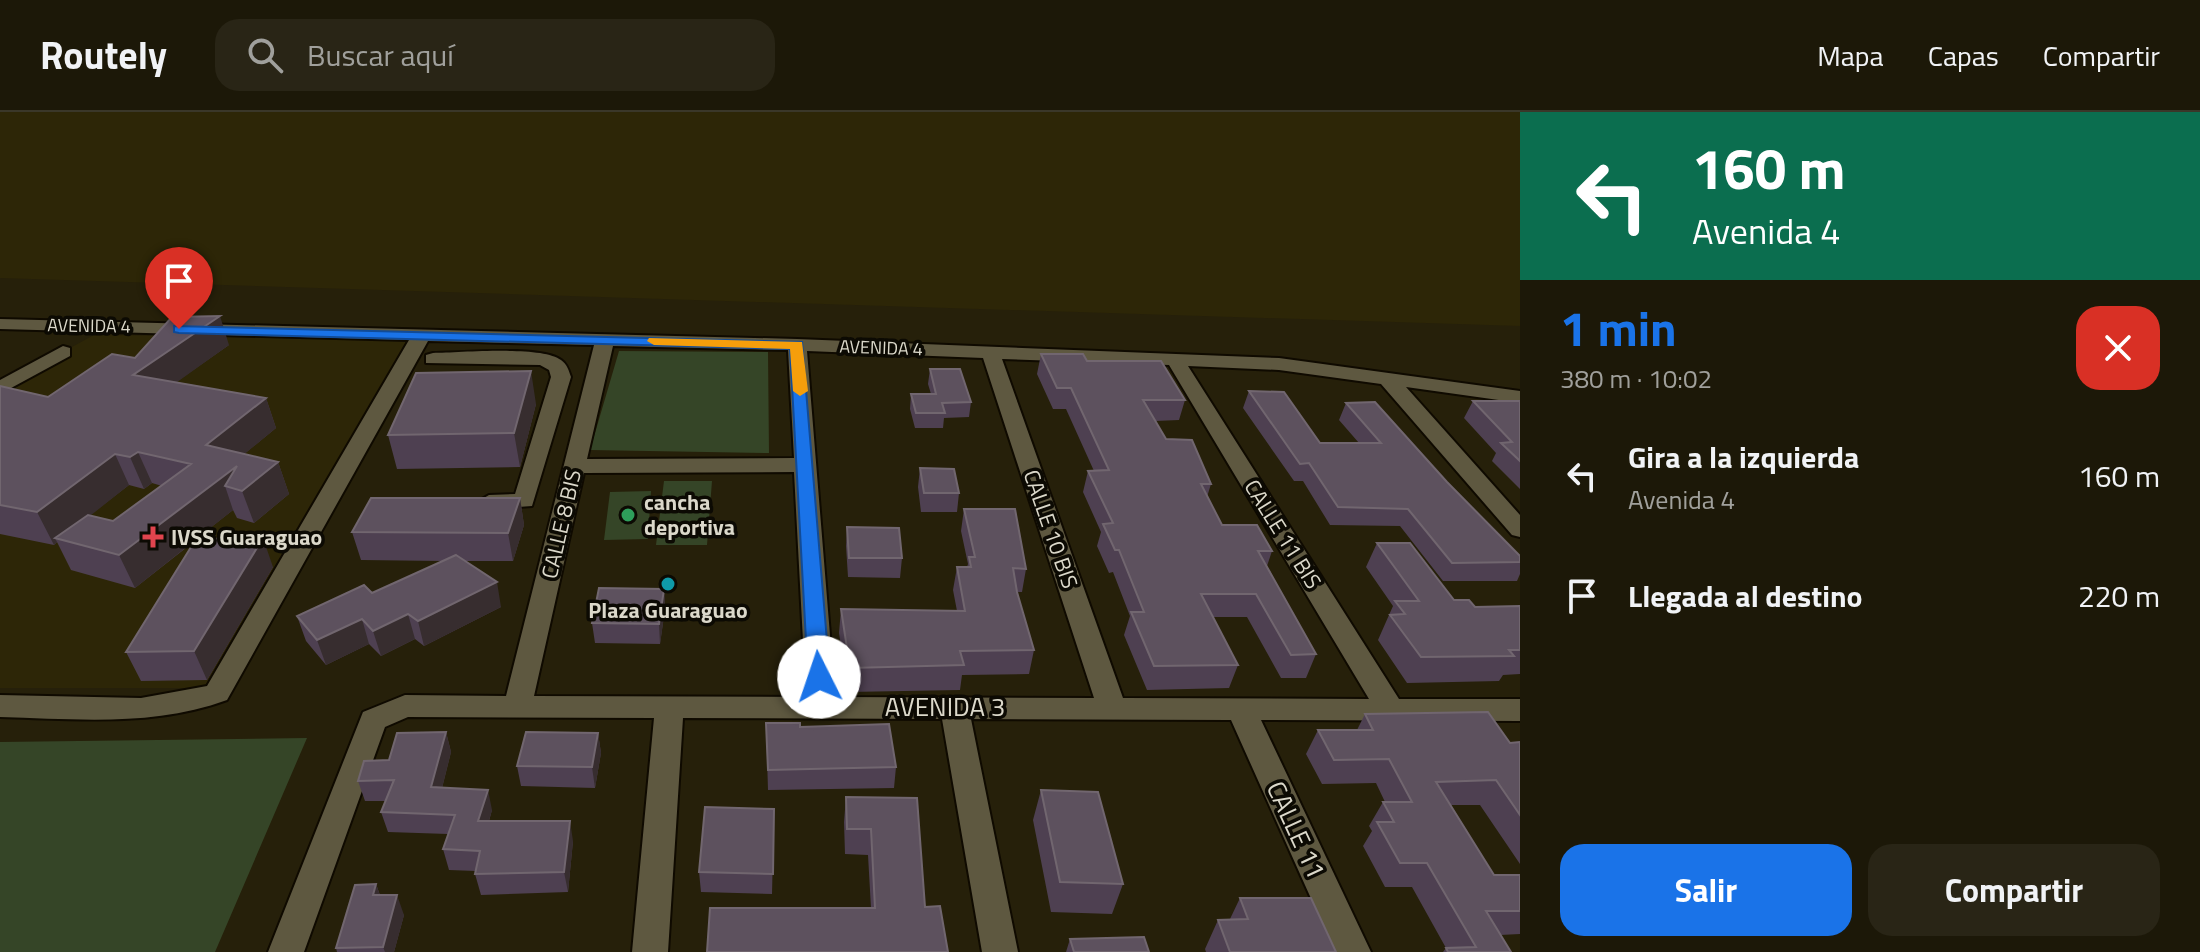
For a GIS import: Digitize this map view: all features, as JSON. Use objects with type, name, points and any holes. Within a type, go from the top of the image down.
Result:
[{"type":"street","name":"AVENIDA 4","points":[[0,324],[421,336],[522,348],[605,339],[1279,364],[1520,397]]},
{"type":"street","points":[[0,706],[163,707],[192,705],[217,693],[421,336]]},
{"type":"street","name":"CALLE 8 BIS","points":[[517,708],[605,339]]},
{"type":"street","points":[[797,345],[821,707]]},
{"type":"street","points":[[433,359],[522,348],[555,363],[561,377],[524,501],[463,503]]},
{"type":"street","points":[[0,388],[63,352]]},
{"type":"street","name":"CALLE 10 BIS","points":[[990,352],[1112,707]]},
{"type":"street","name":"CALLE 11 BIS","points":[[1175,360],[1390,709]]},
{"type":"street","points":[[1386,377],[1520,530]]},
{"type":"street","points":[[575,466],[805,465]]},
{"type":"street","name":"AVENIDA 3","points":[[286,952],[373,720],[405,706],[1520,710]]},
{"type":"street","points":[[954,707],[1000,952]]},
{"type":"street","name":"CALLE 11","points":[[1240,707],[1353,952]]},
{"type":"street","points":[[650,952],[669,709]]},
{"type":"shaded area","points":[[0,112],[1520,112],[1520,326],[0,278]]},
{"type":"shaded area","name":"IVSS Guaraguao","points":[[94,335],[411,339],[228,688],[0,688],[0,386]]},
{"type":"green space","points":[[619,351],[768,352],[769,453],[590,450]]},
{"type":"green space","points":[[664,481],[712,481],[707,545],[656,545]]},
{"type":"green space","name":"cancha deportiva","points":[[651,491],[648,539],[604,540],[610,492]]},
{"type":"green space","points":[[307,738],[215,952],[0,952],[0,742]]},
{"type":"building","points":[[220,316],[133,375],[266,398],[206,445],[278,462],[242,491],[225,486],[237,466],[119,555],[55,538],[88,515],[113,521],[191,464],[138,452],[130,457],[115,454],[37,512],[0,505],[0,386],[48,397],[112,354],[135,358],[172,317]]},
{"type":"building","points":[[1041,354],[1083,354],[1087,361],[1161,361],[1185,400],[1143,400],[1166,439],[1192,440],[1211,484],[1201,484],[1222,525],[1257,525],[1272,551],[1258,551],[1316,654],[1291,655],[1256,594],[1201,594],[1238,665],[1154,666],[1131,612],[1144,612],[1119,550],[1115,550],[1103,524],[1113,523],[1088,471],[1109,470],[1071,388],[1057,388]]},
{"type":"building","points":[[930,369],[960,369],[971,402],[942,403],[945,413],[916,413],[911,394],[936,394]]},
{"type":"building","points":[[531,371],[514,433],[388,435],[416,373]]},
{"type":"building","points":[[1249,391],[1284,392],[1320,443],[1381,443],[1346,403],[1375,402],[1447,482],[1520,556],[1520,562],[1452,563],[1408,509],[1338,507],[1309,463],[1300,464]]},
{"type":"building","points":[[1473,401],[1520,401],[1520,461],[1501,443],[1512,442]]},
{"type":"building","points":[[920,468],[954,469],[959,493],[924,493]]},
{"type":"building","points":[[371,498],[520,498],[508,533],[352,532]]},
{"type":"building","points":[[964,509],[1015,509],[1026,569],[1013,568],[1034,650],[960,651],[964,665],[850,668],[841,609],[965,611],[957,567],[971,567],[969,557],[975,557]]},
{"type":"building","points":[[847,527],[899,528],[902,558],[849,558]]},
{"type":"building","points":[[263,538],[194,651],[126,652],[196,539]]},
{"type":"building","points":[[1377,543],[1410,543],[1454,600],[1469,600],[1475,607],[1520,606],[1520,650],[1509,650],[1514,656],[1421,657],[1390,615],[1405,614],[1395,601],[1419,601]]},
{"type":"building","points":[[456,555],[497,582],[418,621],[408,614],[373,631],[362,619],[317,640],[297,616],[364,585],[372,593]]},
{"type":"building","points":[[599,588],[664,589],[659,624],[592,623]]},
{"type":"building","points":[[1488,712],[1510,743],[1520,742],[1520,815],[1496,780],[1436,782],[1494,875],[1520,875],[1520,911],[1486,911],[1511,952],[1448,952],[1446,948],[1476,947],[1427,863],[1400,863],[1377,822],[1394,822],[1383,802],[1412,802],[1389,759],[1334,760],[1318,730],[1373,730],[1365,714]]},
{"type":"building","points":[[766,723],[800,723],[800,727],[889,724],[896,767],[768,770]]},
{"type":"building","points":[[446,732],[431,787],[488,790],[478,821],[570,821],[564,872],[475,874],[480,851],[443,849],[455,815],[381,812],[394,780],[358,781],[364,761],[389,760],[397,733]]},
{"type":"building","points":[[526,732],[598,733],[592,767],[517,766]]},
{"type":"building","points":[[1041,790],[1098,792],[1123,884],[1060,882]]},
{"type":"building","points":[[846,797],[917,798],[925,907],[940,906],[948,952],[707,952],[710,908],[875,908],[871,829],[847,829]]},
{"type":"building","points":[[705,807],[774,809],[773,874],[699,872]]},
{"type":"building","points":[[376,884],[373,895],[397,895],[383,947],[336,948],[355,885]]},
{"type":"building","points":[[1240,898],[1311,898],[1336,952],[1230,952],[1218,920],[1248,919]]},
{"type":"building","points":[[1144,937],[1149,952],[1074,952],[1070,939]]},
{"type":"slow traffic","points":[[654,341],[797,345],[800,391]]},
{"type":"place","name":"cancha deportiva","points":[[628,515]]},
{"type":"place","name":"IVSS Guaraguao","points":[[153,537]]},
{"type":"place","name":"Plaza Guaraguao","points":[[668,584]]},
{"type":"route","points":[[179,329],[797,345],[819,677]]}]
